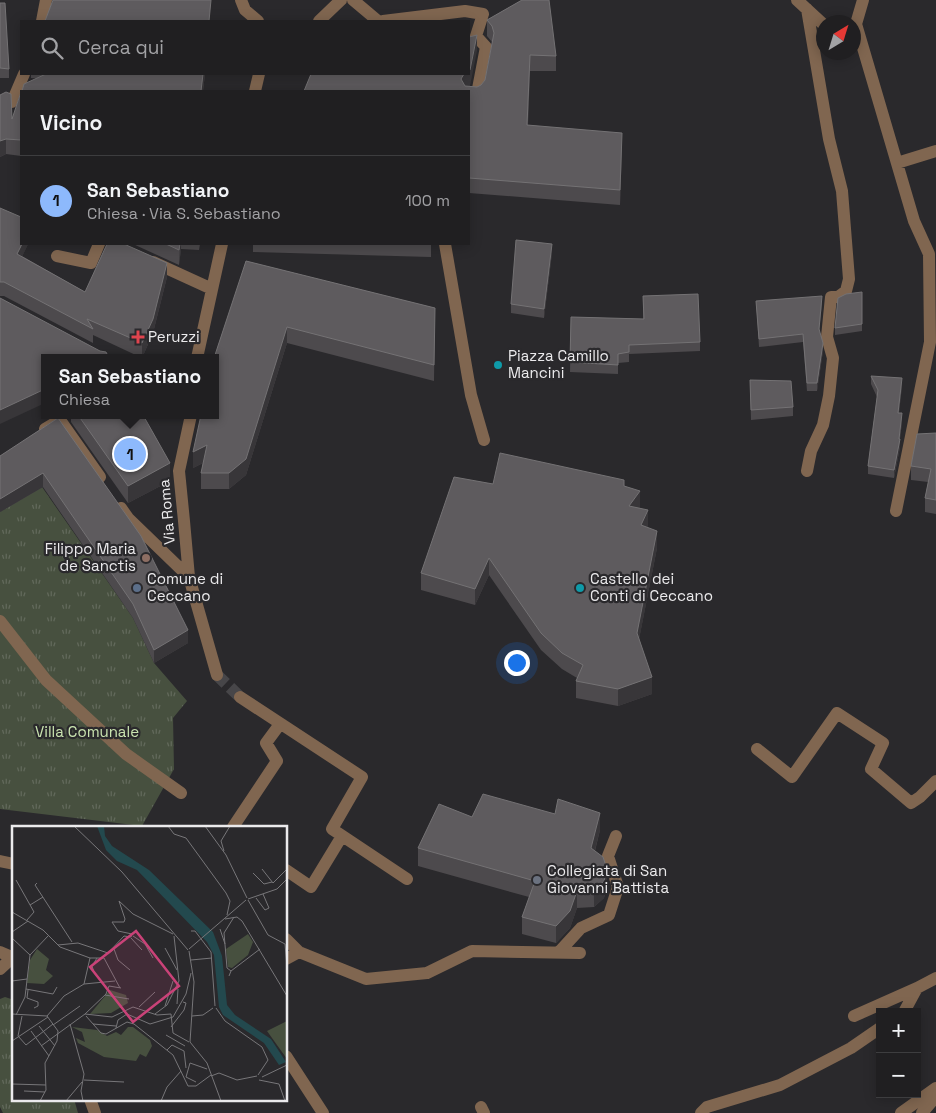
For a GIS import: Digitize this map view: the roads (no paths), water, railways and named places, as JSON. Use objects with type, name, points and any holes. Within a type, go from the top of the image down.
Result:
[{"type":"street","points":[[42,20],[46,0]]},
{"type":"street","points":[[241,0],[245,10],[257,20]]},
{"type":"street","points":[[320,20],[341,0]]},
{"type":"street","points":[[353,0],[377,20]]},
{"type":"street","points":[[798,0],[816,18]]},
{"type":"street","points":[[858,15],[863,0]]},
{"type":"street","points":[[807,10],[829,139],[842,201],[848,279],[846,291],[838,297],[832,297],[828,337],[833,358],[829,396],[823,425],[811,451],[807,472]]},
{"type":"street","points":[[391,20],[465,11],[483,14],[476,36],[486,47],[477,94],[470,94]]},
{"type":"street","points":[[861,44],[914,221],[929,254],[930,342],[896,511]]},
{"type":"street","points":[[12,102],[24,75]]},
{"type":"street","points":[[255,90],[259,75]]},
{"type":"street","points":[[897,163],[936,152]]},
{"type":"street","points":[[57,256],[91,263],[99,245]]},
{"type":"street","points":[[198,354],[222,245]]},
{"type":"street","points":[[445,245],[471,395],[484,440]]},
{"type":"street","points":[[140,256],[212,289]]},
{"type":"street","name":"Via Roma","points":[[189,419],[179,471],[190,577],[217,674]]},
{"type":"street","points":[[38,434],[60,420],[105,485]]},
{"type":"street","points":[[117,502],[128,518],[190,577]]},
{"type":"street","points":[[0,621],[52,686],[126,754],[181,793]]},
{"type":"street","points":[[240,698],[362,777],[332,829],[407,879]]},
{"type":"street","points":[[757,749],[792,778],[837,713],[883,744],[871,769],[911,803],[936,781]]},
{"type":"street","points":[[234,826],[277,761],[266,743],[280,724]]},
{"type":"street","points":[[288,871],[311,887],[342,836]]},
{"type":"street","points":[[559,952],[580,928],[610,915],[618,887],[608,856],[616,836]]},
{"type":"street","points":[[288,941],[299,952],[366,979],[427,973],[472,950],[580,953]]},
{"type":"street","points":[[0,952],[12,958]]},
{"type":"street","points":[[288,958],[299,952]]},
{"type":"street","points":[[0,969],[12,959]]},
{"type":"street","points":[[854,1016],[936,978]]},
{"type":"street","points":[[906,1008],[917,988]]},
{"type":"street","points":[[701,1113],[707,1107],[780,1084],[851,1048],[876,1031]]},
{"type":"street","points":[[288,1059],[323,1113]]},
{"type":"street","points":[[901,1113],[936,1090]]},
{"type":"street","points":[[922,1113],[933,1100],[936,1090]]},
{"type":"street","points":[[90,1100],[96,1113]]},
{"type":"tunnel","points":[[217,675],[240,697]]},
{"type":"place","name":"Peruzzi","points":[[138,337]]},
{"type":"place","name":"Piazza Camillo Mancini","points":[[498,365]]},
{"type":"place","name":"San Sebastiano","points":[[130,454]]},
{"type":"place","name":"Filippo Maria de Sanctis","points":[[146,558]]},
{"type":"place","name":"Comune di Ceccano","points":[[137,588]]},
{"type":"place","name":"Castello dei Conti di Ceccano","points":[[580,588]]},
{"type":"place","name":"Collegiata di San Giovanni Battista","points":[[537,880]]},
{"type":"park label","name":"Villa Comunale","points":[[87,732]]}]
